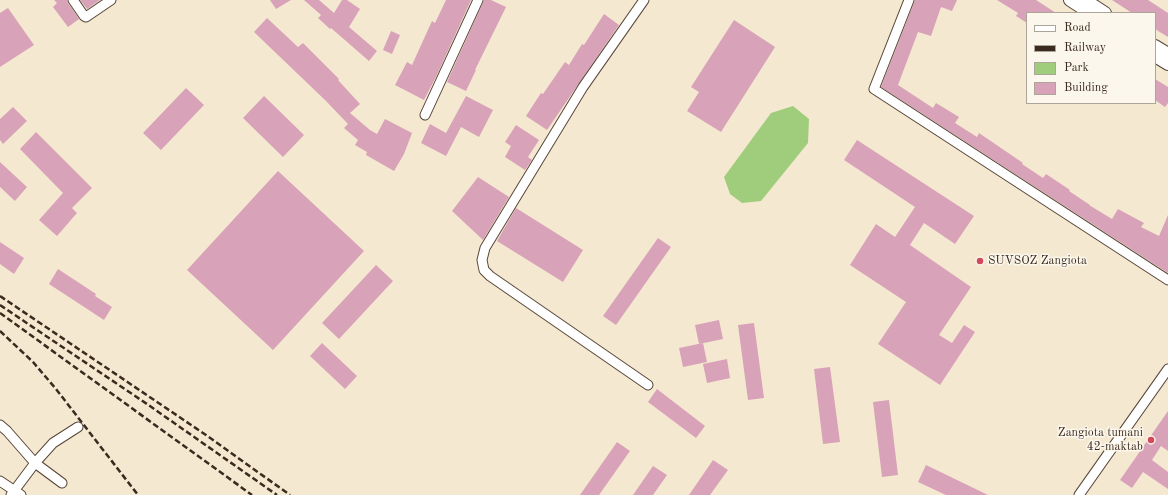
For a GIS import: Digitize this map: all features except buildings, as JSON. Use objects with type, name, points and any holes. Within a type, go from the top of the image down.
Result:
[{"type":"main road","points":[[1070,0],[1088,12]]},
{"type":"main road","points":[[1085,0],[1103,12]]},
{"type":"main road","points":[[1156,47],[1168,54]]},
{"type":"main road","points":[[1156,57],[1168,64]]},
{"type":"street","points":[[73,0],[84,16],[86,16],[112,0]]},
{"type":"street","points":[[425,116],[478,0]]},
{"type":"street","points":[[644,0],[583,87],[485,248],[482,260],[484,270],[490,276],[648,385]]},
{"type":"street","points":[[909,0],[874,89],[1168,280]]},
{"type":"street","points":[[1079,495],[1168,369]]},
{"type":"street","points":[[0,425],[35,463],[62,483]]},
{"type":"street","points":[[0,481],[15,493],[35,463],[53,442],[78,427]]},
{"type":"green space","points":[[793,106],[809,119],[808,143],[761,201],[742,203],[730,194],[724,177],[771,113]]},
{"type":"railway","points":[[0,296],[206,435],[290,495]]},
{"type":"railway","points":[[0,305],[147,404],[277,495]]},
{"type":"railway","points":[[0,313],[252,495]]},
{"type":"railway","points":[[0,331],[33,362],[56,389],[138,495]]},
{"type":"place","name":"SUVSOZ Zangiota","points":[[980,261]]},
{"type":"place","name":"Zangiota tumani 42-maktab","points":[[1151,440]]}]
